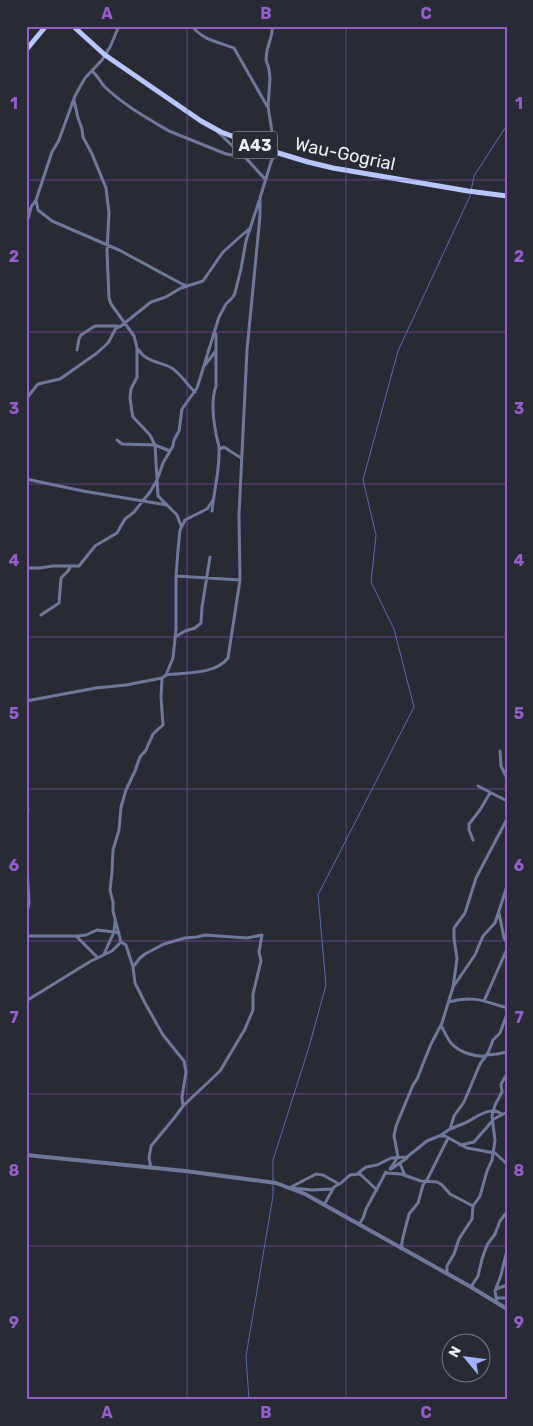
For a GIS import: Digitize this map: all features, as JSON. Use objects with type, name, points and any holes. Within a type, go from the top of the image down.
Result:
[{"type":"main road","points":[[26,50],[46,26]]},
{"type":"main road","name":"Wau-Gogrial","points":[[73,26],[105,55],[215,129],[275,152],[334,168],[470,192],[507,196]]},
{"type":"street","points":[[26,222],[36,200],[52,152],[59,140],[82,83],[105,55],[119,26]]},
{"type":"street","points":[[192,26],[198,34],[234,48],[268,106]]},
{"type":"street","points":[[205,365],[205,359],[222,310],[235,293],[243,262],[244,248],[275,152],[268,106],[270,79],[266,60],[274,26]]},
{"type":"street","points":[[26,39],[33,42]]},
{"type":"street","points":[[92,71],[114,94],[169,131],[226,154],[245,157]]},
{"type":"street","points":[[74,100],[83,137],[106,188],[109,213],[109,298],[111,304],[134,336],[137,348],[137,377],[131,389],[130,398],[133,416],[150,435],[155,445],[158,496],[177,515],[181,526]]},
{"type":"street","points":[[215,129],[266,179]]},
{"type":"street","points":[[166,675],[204,671],[221,665],[230,653],[240,580],[239,515],[247,350],[260,216],[260,198]]},
{"type":"street","points":[[36,200],[38,210],[52,221],[108,245],[188,286]]},
{"type":"street","points":[[26,398],[38,384],[60,379],[97,353],[108,343],[116,328],[152,302],[166,297],[176,290],[203,281],[223,252],[251,228]]},
{"type":"street","points":[[77,350],[78,339],[91,328],[95,326],[121,326]]},
{"type":"street","points":[[212,511],[219,448],[214,415],[216,328]]},
{"type":"street","points":[[137,348],[149,360],[177,372],[195,392]]},
{"type":"street","points":[[26,568],[79,566],[95,546],[117,532],[125,519],[134,512],[150,492],[180,428],[182,409],[195,392],[205,365],[216,351]]},
{"type":"street","points":[[117,440],[122,444],[155,445],[170,450]]},
{"type":"street","points":[[219,448],[227,448],[242,458]]},
{"type":"street","points":[[26,479],[83,491],[168,505]]},
{"type":"street","points":[[26,701],[96,688],[126,685],[162,678],[166,675],[173,658],[176,576],[181,526],[188,517],[207,509],[213,500]]},
{"type":"street","points":[[175,637],[201,624],[210,557]]},
{"type":"street","points":[[41,615],[59,603],[61,578],[70,567]]},
{"type":"street","points":[[176,576],[240,580]]},
{"type":"street","points":[[162,678],[160,697],[163,725],[153,734],[146,750],[137,763],[126,790],[120,812],[119,830],[113,850],[110,890],[115,920],[121,942],[126,945],[133,967],[135,983],[163,1035],[184,1061],[186,1072],[182,1097],[183,1106]]},
{"type":"street","points":[[500,751],[501,766],[507,778]]},
{"type":"street","points":[[478,786],[507,801]]},
{"type":"street","points":[[473,840],[469,830],[470,824],[490,793]]},
{"type":"street","points":[[26,804],[28,810],[26,812]]},
{"type":"street","points":[[359,1225],[386,1173],[398,1157],[394,1136],[395,1129],[428,1049],[441,1025],[453,987],[456,959],[454,928],[465,912],[476,878],[507,819]]},
{"type":"street","points":[[26,846],[29,903],[26,918]]},
{"type":"street","points":[[453,987],[484,934],[495,923],[507,886]]},
{"type":"street","points":[[498,912],[507,943]]},
{"type":"street","points":[[103,954],[114,932],[115,920]]},
{"type":"street","points":[[26,936],[76,936],[86,935],[97,930],[119,932]]},
{"type":"street","points":[[504,938],[507,932]]},
{"type":"street","points":[[133,967],[145,954],[164,944],[185,938],[205,935],[247,938],[262,935],[259,952],[261,961],[253,994],[253,1010],[245,1029],[220,1071],[183,1106],[151,1146],[149,1158],[151,1168]]},
{"type":"street","points":[[76,936],[98,957]]},
{"type":"street","points":[[26,1002],[103,954],[112,951],[121,942]]},
{"type":"street","points":[[484,1001],[507,949]]},
{"type":"street","points":[[448,1002],[477,998],[507,1008]]},
{"type":"street","points":[[450,1129],[454,1116],[464,1102],[480,1064],[493,1040],[500,1033],[507,1014]]},
{"type":"street","points":[[441,1025],[456,1048],[474,1056],[507,1052]]},
{"type":"street","points":[[447,1274],[446,1266],[454,1254],[459,1239],[473,1218],[473,1206],[480,1196],[486,1172],[492,1160],[495,1138],[492,1122],[496,1103],[502,1094],[501,1086],[507,1074]]},
{"type":"street","points":[[503,1081],[507,1083]]},
{"type":"street","points":[[441,1136],[450,1129],[487,1112],[494,1111],[502,1114]]},
{"type":"street","points":[[459,1145],[474,1142],[496,1117],[507,1112]]},
{"type":"street","points":[[390,1169],[400,1164],[427,1141],[437,1136],[448,1138],[472,1150],[493,1153],[498,1155],[507,1164]]},
{"type":"street","points":[[401,1248],[408,1216],[418,1203],[421,1189],[430,1176],[448,1138]]},
{"type":"street","points":[[26,1155],[276,1183],[305,1194],[507,1309]]},
{"type":"street","points":[[324,1205],[332,1189],[349,1176],[357,1174],[366,1167],[377,1165],[391,1158],[407,1157]]},
{"type":"street","points":[[400,1164],[406,1175]]},
{"type":"street","points":[[386,1173],[406,1175],[418,1180],[439,1183],[450,1194],[473,1206]]},
{"type":"street","points":[[289,1188],[316,1174],[323,1175],[339,1184]]},
{"type":"street","points":[[357,1174],[360,1174],[377,1190]]},
{"type":"street","points":[[289,1188],[332,1189]]},
{"type":"street","points":[[471,1287],[477,1279],[488,1245],[496,1234],[500,1221],[507,1212]]},
{"type":"street","points":[[498,1303],[496,1288],[507,1250]]},
{"type":"street","points":[[496,1288],[507,1285]]},
{"type":"street","points":[[496,1298],[507,1298]]},
{"type":"waterway","points":[[471,191],[474,176],[507,125]]},
{"type":"waterway","points":[[249,1400],[246,1356],[273,1196],[273,1160],[309,1047],[326,985],[318,895],[414,707],[394,629],[371,582],[376,535],[363,480],[398,351],[471,194]]}]
